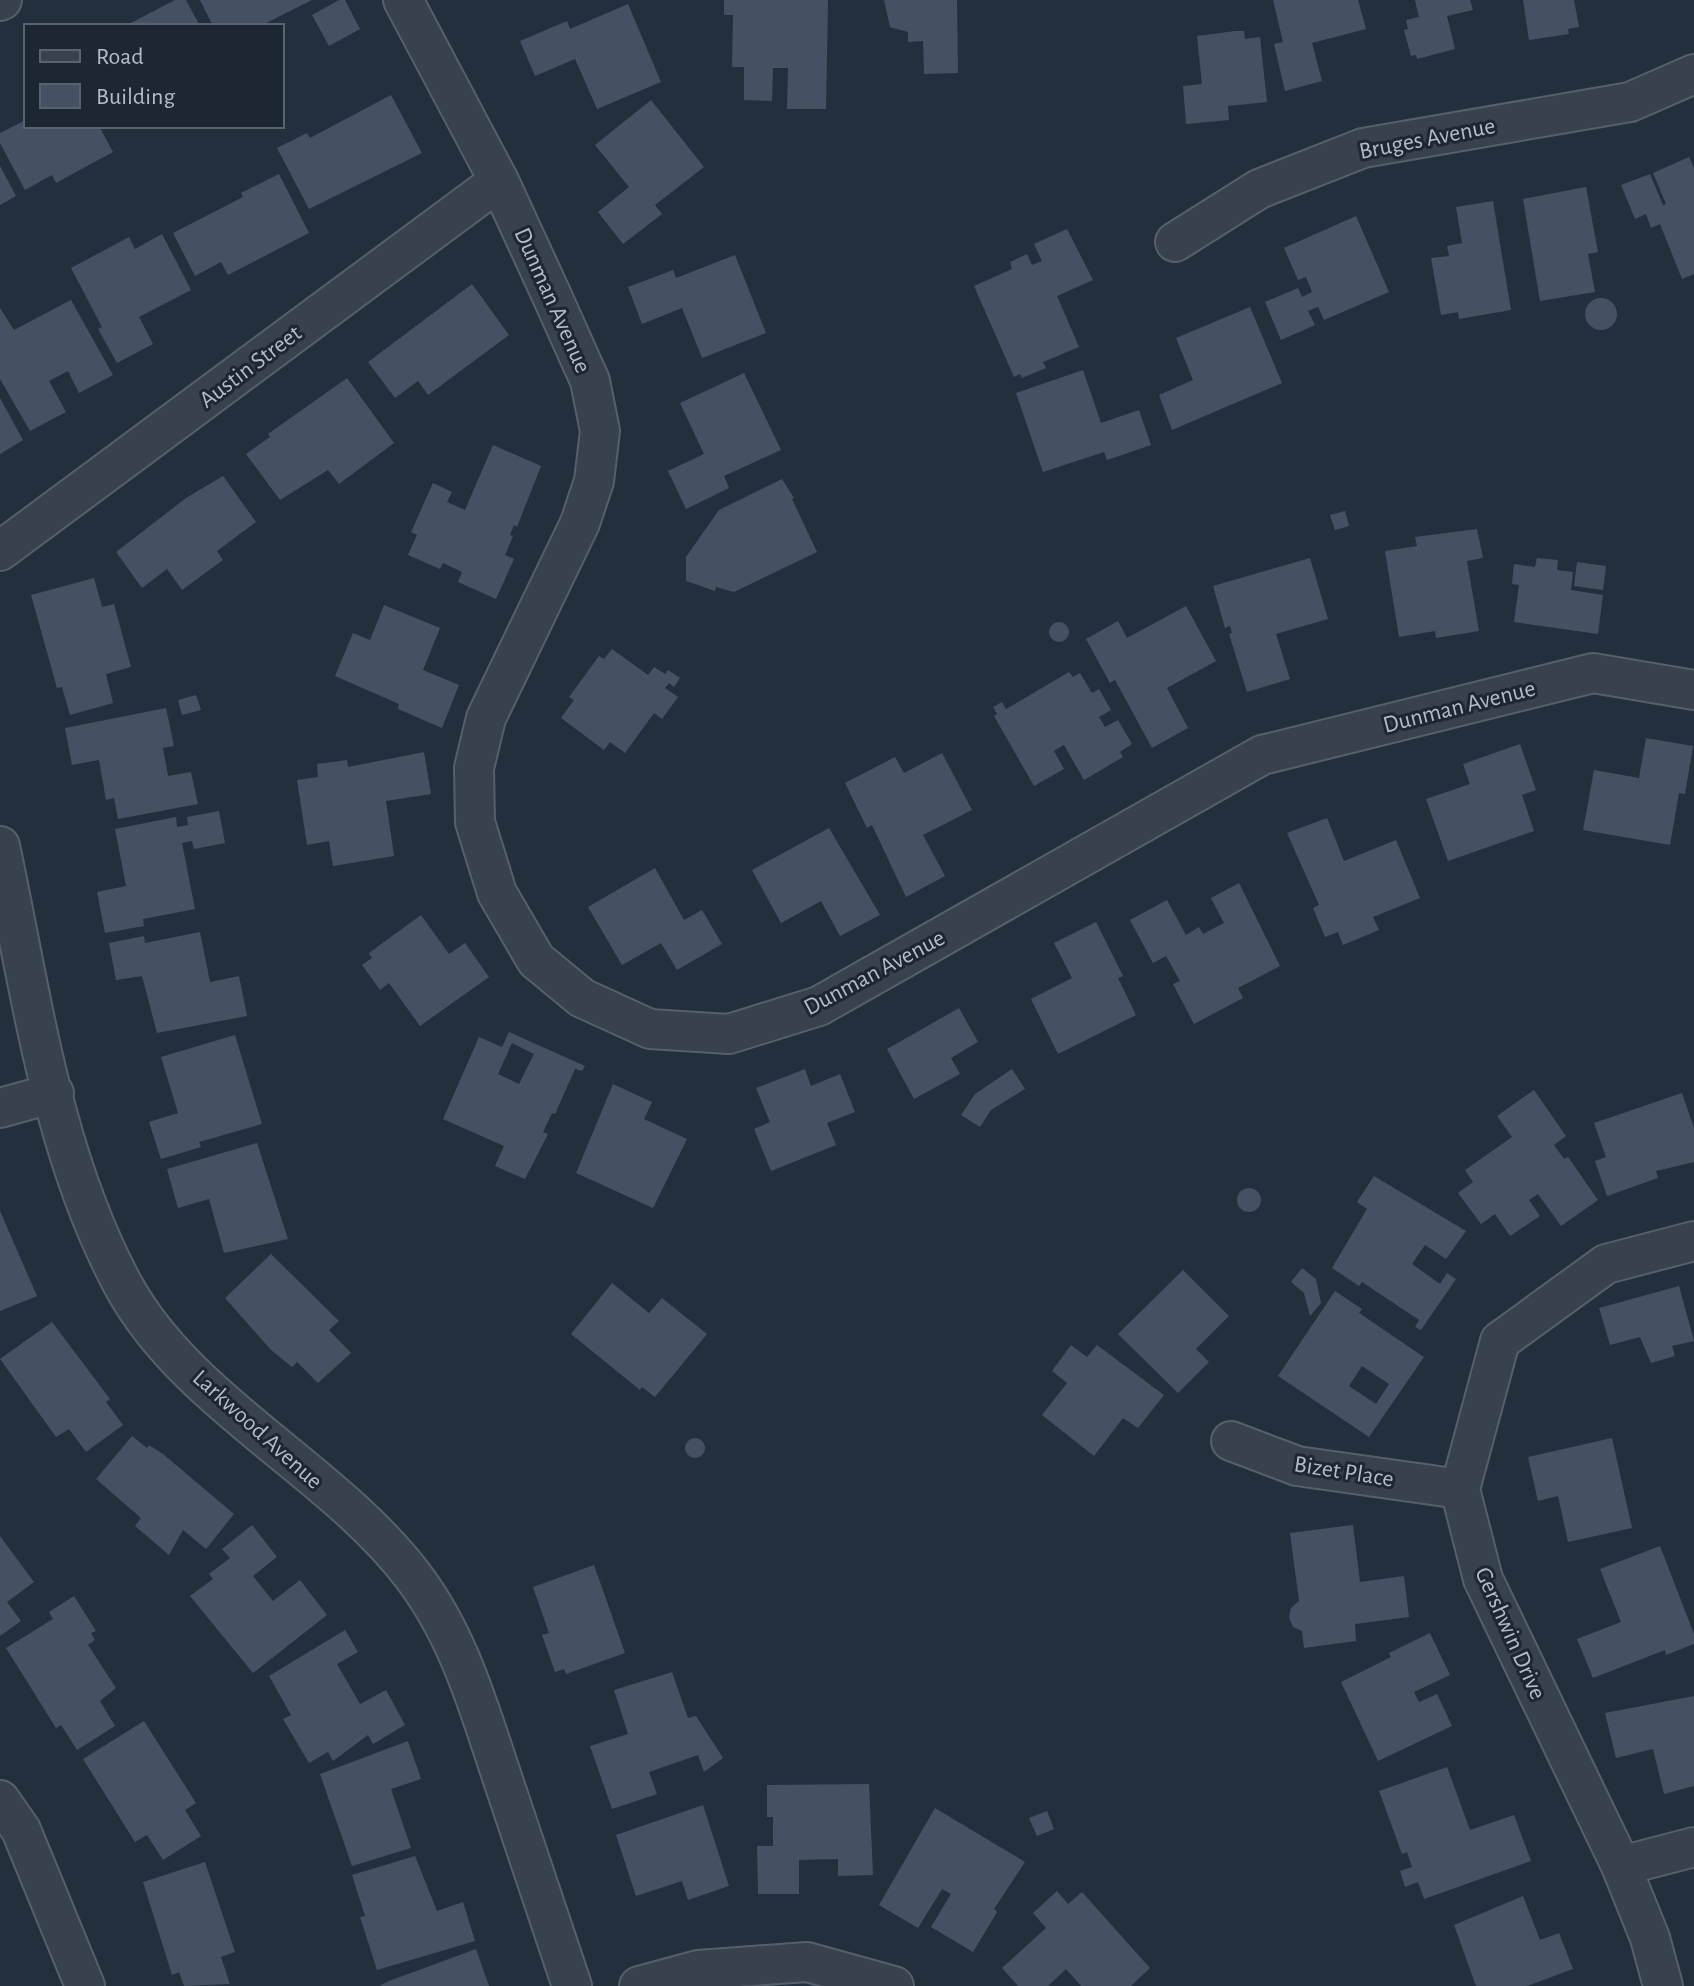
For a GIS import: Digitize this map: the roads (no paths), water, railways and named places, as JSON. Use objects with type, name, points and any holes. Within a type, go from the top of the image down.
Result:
[{"type":"street","name":"Dunman Avenue","points":[[403,0],[499,181],[590,381],[600,431],[594,481],[580,523],[486,718],[474,768],[475,822],[497,893],[536,960],[582,998],[650,1029],[729,1034],[819,1006],[1262,755],[1593,673],[1694,690]]},
{"type":"street","name":"Bruges Avenue","points":[[1175,242],[1259,189],[1363,148],[1630,102],[1694,74]]},
{"type":"street","name":"Austin Street","points":[[0,551],[499,181]]},
{"type":"street","name":"Larkwood Avenue","points":[[0,846],[54,1093],[91,1217],[123,1285],[159,1337],[226,1404],[349,1509],[413,1576],[450,1635],[465,1666],[572,1986]]},
{"type":"street","points":[[0,1108],[54,1093]]},
{"type":"street","name":"Gershwin Drive","points":[[1663,1986],[1650,1938],[1621,1866],[1483,1579],[1460,1489],[1500,1341],[1606,1264],[1694,1241]]},
{"type":"street","name":"Bizet Place","points":[[1231,1441],[1297,1466],[1460,1489]]},
{"type":"street","points":[[0,1800],[21,1830],[85,1986]]},
{"type":"street","points":[[1621,1866],[1694,1847]]},
{"type":"street","points":[[639,1986],[698,1970],[807,1962],[894,1986]]}]
